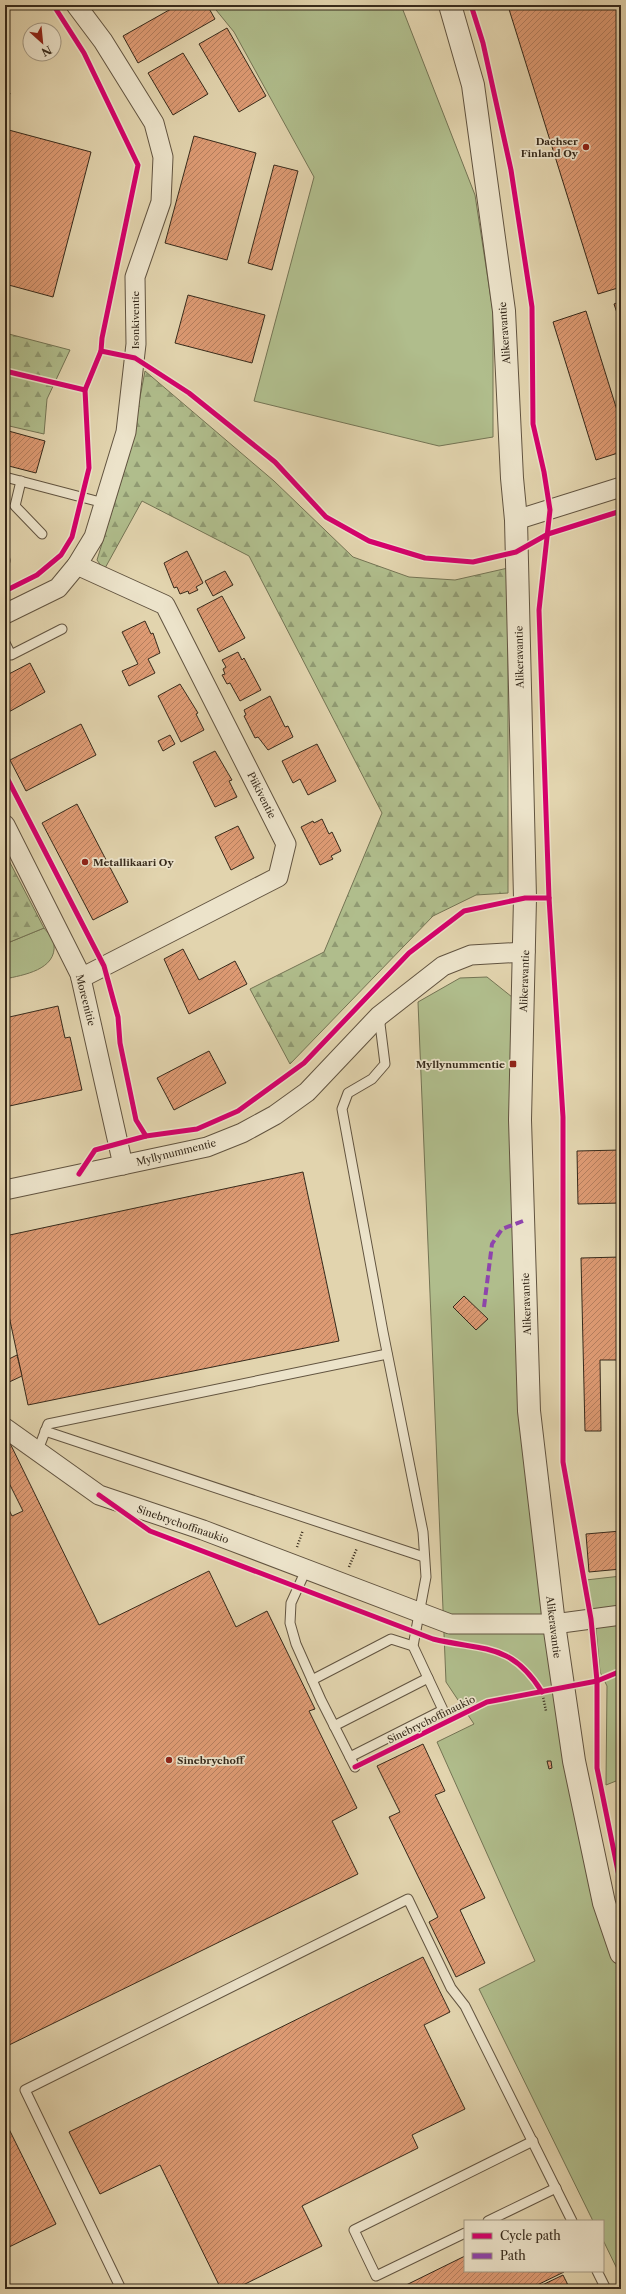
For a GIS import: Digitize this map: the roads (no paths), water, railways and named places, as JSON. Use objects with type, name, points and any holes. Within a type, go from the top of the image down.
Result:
[{"type":"street","name":"Isonkiventie","points":[[5,614],[58,588],[77,565],[94,537],[126,432],[136,344],[135,277],[161,202],[163,157],[154,123],[103,41],[76,5]]},
{"type":"street","name":"Alikeravantie","points":[[450,5],[473,86],[504,311],[512,478],[516,520],[525,952],[520,1120],[529,1411],[554,1624],[547,1688],[576,1769],[604,1903],[621,1953]]},
{"type":"street","points":[[516,520],[621,487]]},
{"type":"street","name":"Piikiventie","points":[[77,565],[165,605],[286,844],[278,877],[81,978]]},
{"type":"street","name":"Moreenitie","points":[[5,825],[81,978],[123,1165]]},
{"type":"street","name":"Myllynummentie","points":[[5,1190],[207,1147],[242,1133],[276,1115],[307,1092],[379,1016],[443,966],[471,955],[525,952]]},
{"type":"street","name":"Sinebrychoffinaukio","points":[[5,1428],[38,1450],[99,1495],[203,1530],[450,1624],[554,1624],[621,1615]]},
{"type":"lane","points":[[5,477],[104,503]]},
{"type":"lane","points":[[21,481],[15,506],[42,534]]},
{"type":"lane","points":[[5,643],[11,655],[62,629]]},
{"type":"lane","points":[[350,1757],[443,1710],[413,1646],[414,1632],[420,1613],[426,1576],[423,1532],[342,1109],[348,1093],[372,1079],[385,1064],[379,1016]]},
{"type":"lane","points":[[38,1450],[48,1424],[388,1354]]},
{"type":"lane","points":[[45,1431],[424,1557]]},
{"type":"lane","points":[[306,1570],[291,1603],[290,1623],[296,1644],[312,1680],[355,1767]]},
{"type":"lane","points":[[312,1680],[391,1639],[413,1646]]},
{"type":"lane","points":[[334,1726],[428,1678]]},
{"type":"lane","points":[[121,2289],[24,2090],[408,1899],[451,1988],[465,2006],[572,2220]]},
{"type":"lane","points":[[464,2233],[376,2276],[354,2230],[533,2141]]},
{"type":"lane","points":[[490,2220],[556,2188]]},
{"type":"lane","points":[[598,2272],[606,2289]]},
{"type":"place","name":"Dachser Finland Oy","points":[[586,147]]},
{"type":"place","name":"Metallikaari Oy","points":[[85,862]]},
{"type":"place","name":"Myllynummentie","points":[[513,1064]]},
{"type":"place","name":"Sinebrychoff","points":[[169,1760]]}]
